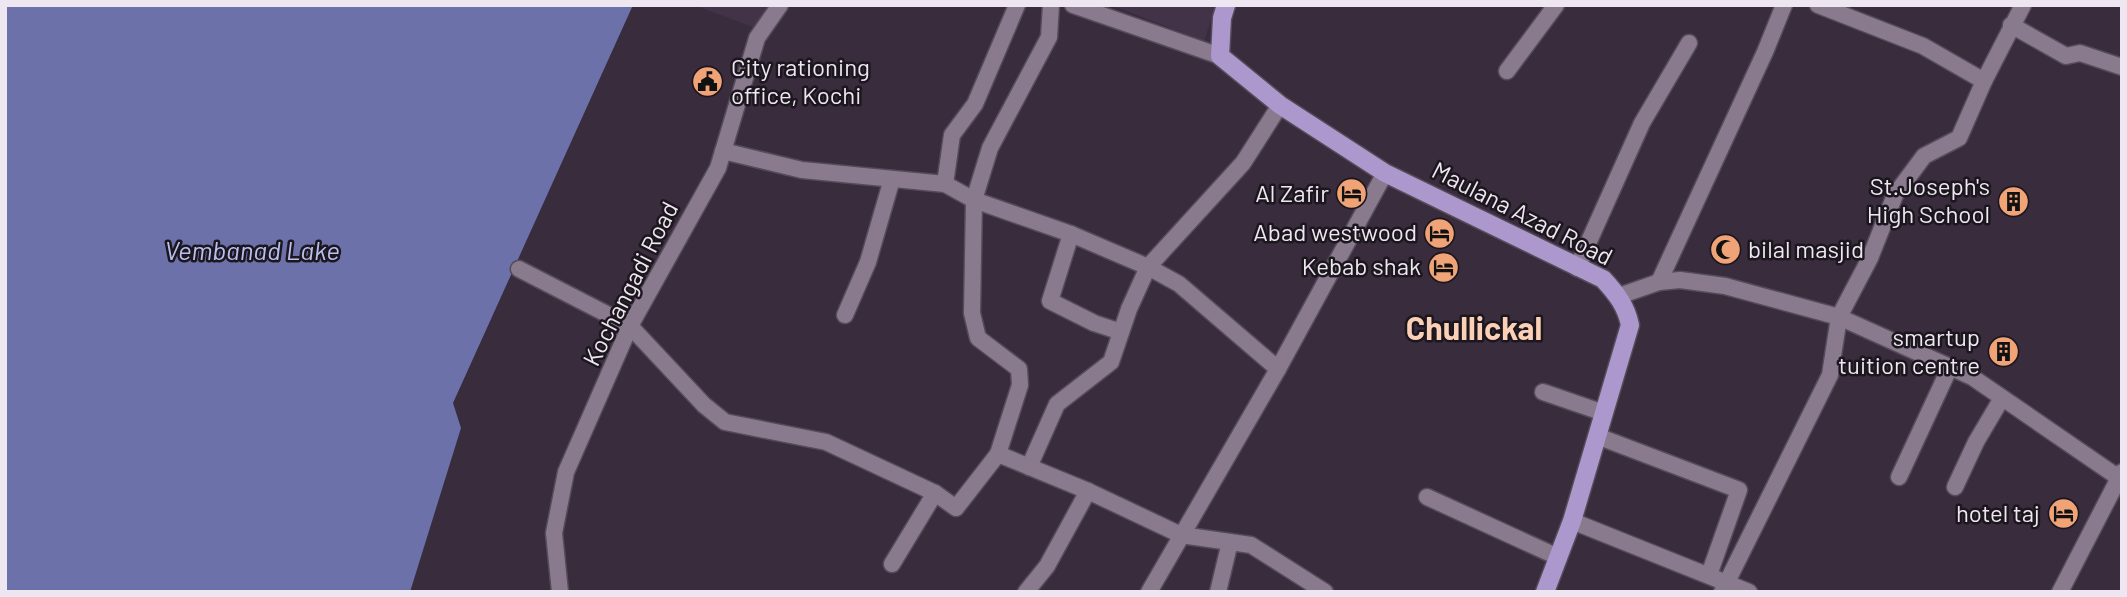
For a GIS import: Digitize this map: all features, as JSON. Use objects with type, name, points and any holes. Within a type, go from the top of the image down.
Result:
[{"type":"main road","points":[[1220,56],[1222,18],[1226,5]]},
{"type":"main road","name":"Maulana Azad Road","points":[[1220,56],[1280,105],[1385,173],[1603,279],[1619,296],[1627,311],[1630,326],[1572,521],[1545,592]]},
{"type":"street","name":"Kochangadi Road","points":[[559,592],[554,533],[566,472],[630,326],[718,168],[757,38],[780,5]]},
{"type":"street","points":[[945,184],[952,135],[975,104],[1017,5]]},
{"type":"street","points":[[519,269],[630,326],[704,405],[725,422],[827,442],[935,493],[956,508],[998,454],[1020,385],[1019,369],[978,338],[972,313],[974,200],[990,148],[1049,37],[1051,5]]},
{"type":"street","points":[[1073,5],[1220,56]]},
{"type":"street","points":[[1507,71],[1556,5]]},
{"type":"street","points":[[1659,282],[1784,5]]},
{"type":"street","points":[[1818,5],[1923,46],[1984,81]]},
{"type":"street","points":[[1724,587],[1830,375],[1839,317],[1870,258],[1895,195],[1924,156],[1959,138],[2011,24],[2023,5]]},
{"type":"street","points":[[2011,24],[2066,56],[2080,53],[2122,67]]},
{"type":"street","points":[[1577,268],[1642,122],[1689,43]]},
{"type":"street","points":[[1029,467],[1057,404],[1111,362],[1148,267],[1243,163],[1280,105]]},
{"type":"street","points":[[723,151],[802,170],[945,184],[974,200],[1071,234],[1148,267],[1179,284],[1278,369]]},
{"type":"street","points":[[1149,592],[1278,369],[1385,173]]},
{"type":"street","points":[[845,315],[868,261],[892,179]]},
{"type":"street","points":[[1071,234],[1050,301],[1094,323],[1121,332]]},
{"type":"street","points":[[1619,296],[1659,282],[1680,280],[1725,286],[1839,317],[1972,377],[2121,476],[2060,592]]},
{"type":"street","points":[[1899,477],[1950,367]]},
{"type":"street","points":[[1543,392],[1604,413]]},
{"type":"street","points":[[1955,487],[1976,442],[2003,398]]},
{"type":"street","points":[[1597,436],[1739,490],[1709,575]]},
{"type":"street","points":[[998,454],[1088,491],[1181,535],[1251,545],[1325,592]]},
{"type":"street","points":[[1026,592],[1047,566],[1088,491]]},
{"type":"street","points":[[892,564],[935,493]]},
{"type":"street","points":[[1427,497],[1558,557]]},
{"type":"street","points":[[1572,521],[1709,575],[1724,587],[1749,592]]},
{"type":"street","points":[[1218,592],[1230,542]]},
{"type":"shaded area","points":[[694,5],[769,5],[755,28]]},
{"type":"shaded area","points":[[1111,5],[1216,5],[1204,41]]},
{"type":"water","name":"Vembanad Lake","points":[[5,5],[633,5],[453,403],[461,428],[410,592],[5,592]]},
{"type":"place","name":"City rationing office, Kochi","points":[[708,82]]},
{"type":"place","name":"Al Zafir","points":[[1352,194]]},
{"type":"place","name":"St.Joseph's High School","points":[[2013,201]]},
{"type":"place","name":"Abad westwood","points":[[1440,233]]},
{"type":"place","name":"bilal masjid","points":[[1725,250]]},
{"type":"place","name":"Kebab shak","points":[[1444,267]]},
{"type":"place","name":"smartup tuition centre","points":[[2003,352]]},
{"type":"place","name":"hotel taj","points":[[2063,514]]},
{"type":"district","name":"Chullickal","points":[[1474,329]]}]
